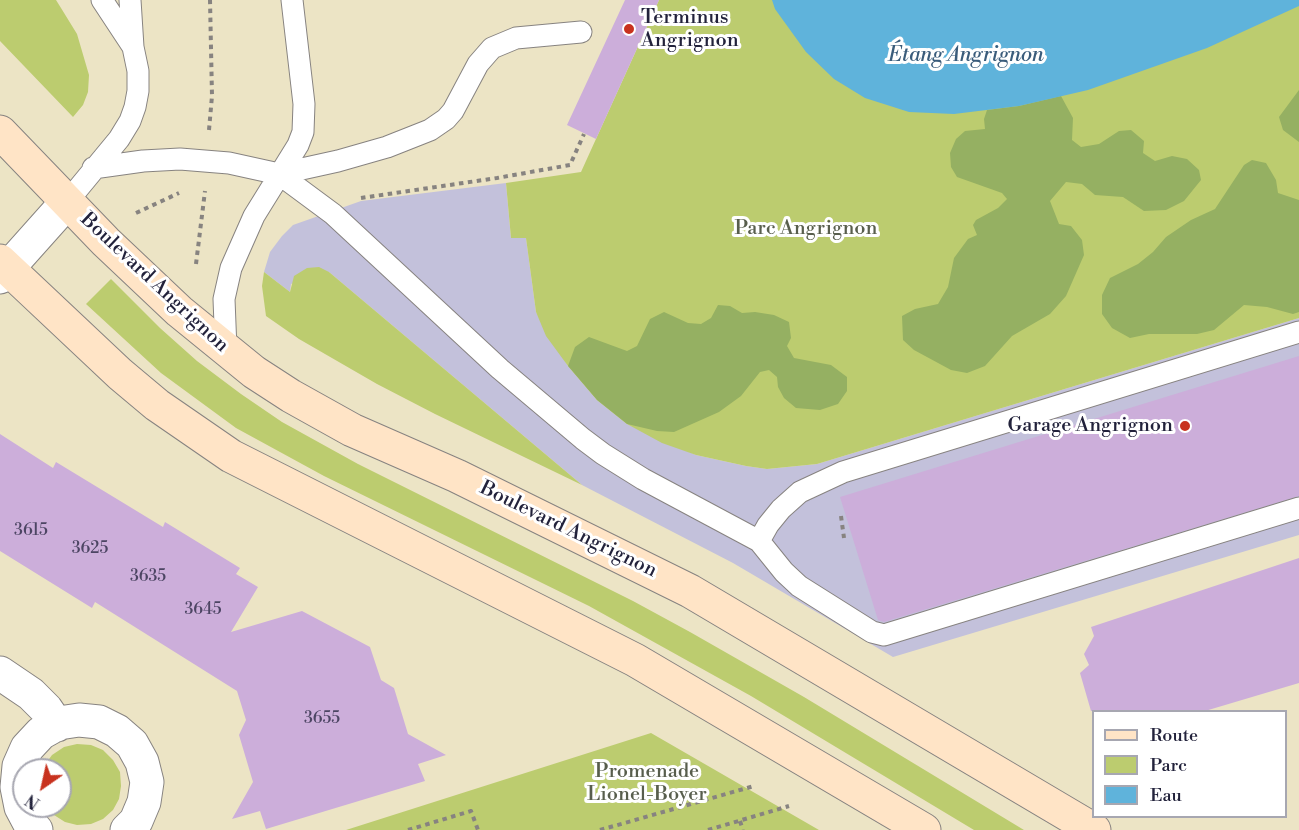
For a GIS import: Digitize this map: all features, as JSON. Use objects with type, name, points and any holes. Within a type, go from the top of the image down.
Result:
[{"type":"main road","name":"Boulevard Angrignon","points":[[0,132],[120,256],[179,311],[254,372],[322,415],[457,476],[690,591],[1094,830]]},
{"type":"main road","points":[[3,268],[157,405],[231,456],[635,660],[924,830]]},
{"type":"street","points":[[3,268],[67,202]]},
{"type":"street","points":[[0,673],[31,694],[57,724]]},
{"type":"street","points":[[36,830],[21,807],[17,787],[19,766],[27,748],[41,733],[57,724],[79,720],[99,722],[117,731],[132,744],[142,762],[147,782],[144,802],[136,820],[126,830]]},
{"type":"lane","points":[[102,0],[133,48]]},
{"type":"lane","points":[[67,202],[119,139],[130,121],[135,106],[138,70],[133,48],[130,0]]},
{"type":"lane","points":[[226,350],[224,299],[231,268],[254,216],[298,145],[303,132],[304,104],[292,0]]},
{"type":"lane","points":[[279,174],[338,161],[430,130],[453,111],[478,64],[492,48],[516,38],[580,32]]},
{"type":"lane","points":[[93,168],[143,161],[180,159],[229,163],[279,174],[333,214],[500,369],[583,439],[643,479],[759,541],[784,572],[799,586],[872,632],[884,635],[1299,508]]},
{"type":"lane","points":[[759,541],[768,525],[800,492],[843,472],[1299,332]]},
{"type":"path","points":[[209,140],[212,96],[210,0]]},
{"type":"path","points":[[365,196],[497,178],[570,165],[584,134]]},
{"type":"path","points":[[195,271],[207,180]]},
{"type":"path","points":[[136,213],[186,190]]},
{"type":"path","points":[[844,538],[841,516],[847,520]]},
{"type":"path","points":[[600,830],[754,786]]},
{"type":"path","points":[[708,830],[789,806]]},
{"type":"path","points":[[408,830],[471,811],[478,830]]},
{"type":"path","points":[[740,821],[743,830]]},
{"type":"shaded area","points":[[506,183],[511,238],[526,238],[536,312],[568,366],[597,400],[627,424],[696,455],[746,466],[767,469],[817,464],[1299,318],[1299,535],[893,657],[733,563],[582,485],[329,272],[291,284],[290,292],[264,272],[270,252],[293,225],[361,201]]},
{"type":"green space","points":[[0,0],[56,0],[61,8],[77,34],[89,75],[88,92],[83,105],[73,117],[0,41]]},
{"type":"green space","name":"Parc Angrignon","points":[[659,0],[1299,0],[1299,318],[817,464],[767,469],[696,455],[662,443],[627,424],[597,400],[546,336],[536,312],[526,238],[511,238],[506,183],[581,172]]},
{"type":"green space","points":[[1299,90],[1299,142],[1283,130],[1279,117]]},
{"type":"green space","points":[[1061,96],[1073,118],[1072,140],[1081,147],[1099,144],[1119,131],[1131,130],[1144,141],[1143,153],[1155,161],[1172,156],[1187,159],[1199,170],[1201,180],[1184,201],[1166,210],[1144,211],[1123,197],[1095,195],[1082,184],[1066,182],[1050,201],[1059,224],[1071,226],[1082,240],[1084,255],[1066,296],[1050,314],[1012,336],[985,366],[967,373],[951,370],[914,350],[903,340],[902,316],[915,309],[938,304],[948,287],[954,258],[968,239],[977,235],[973,225],[976,220],[998,208],[1007,199],[1002,193],[957,177],[951,167],[950,153],[956,139],[965,131],[985,129],[984,119],[987,110],[1019,106]]},
{"type":"green space","points":[[1252,160],[1266,163],[1276,180],[1278,193],[1299,200],[1299,312],[1293,314],[1267,307],[1244,305],[1214,330],[1197,334],[1149,334],[1130,338],[1112,328],[1102,314],[1102,295],[1110,278],[1138,264],[1166,237],[1191,220],[1215,209],[1244,165]]},
{"type":"green space","points":[[319,267],[329,272],[582,485],[377,384],[299,339],[266,316],[262,286],[264,272],[290,292],[294,276],[307,268]]},
{"type":"green space","points":[[111,279],[197,361],[282,422],[358,464],[633,601],[690,632],[804,697],[1024,830],[974,830],[751,696],[589,606],[324,476],[236,428],[161,373],[86,304]]},
{"type":"green space","points":[[718,305],[730,306],[742,313],[755,312],[774,315],[789,322],[791,338],[787,346],[794,358],[831,365],[847,377],[847,391],[838,404],[820,410],[796,408],[784,398],[778,387],[777,377],[769,370],[760,372],[741,396],[719,412],[674,432],[657,431],[627,424],[597,400],[568,366],[575,347],[589,337],[627,351],[637,346],[650,319],[664,312],[688,323],[701,324],[711,318]]},
{"type":"green space","name":"Promenade Lionel-Boyer","points":[[651,733],[819,830],[346,830]]},
{"type":"green space","points":[[77,744],[91,745],[103,750],[120,772],[119,799],[113,810],[103,819],[91,824],[77,825],[59,818],[72,818],[72,758],[50,758],[64,747]]},
{"type":"water","name":"Étang Angrignon","points":[[772,0],[1299,0],[1299,6],[1207,48],[1088,90],[1019,106],[954,114],[909,112],[865,98],[834,79],[806,52],[775,9]]},
{"type":"building","points":[[625,0],[659,0],[596,139],[567,125]]},
{"type":"building","name":"Garage Angrignon","points":[[1299,356],[1299,496],[884,622],[878,620],[840,497]]},
{"type":"building","points":[[0,434],[53,468],[56,462],[163,527],[165,522],[240,568],[236,574],[258,587],[231,632],[302,611],[370,647],[381,680],[394,688],[408,734],[446,755],[418,764],[425,781],[266,829],[260,811],[232,819],[253,782],[239,735],[246,720],[237,691],[95,602],[92,608],[0,551]]},
{"type":"building","points":[[1299,558],[1299,683],[1208,710],[1091,711],[1080,673],[1089,665],[1084,654],[1094,636],[1091,627]]},
{"type":"place","name":"Terminus Angrignon","points":[[629,29]]},
{"type":"place","name":"Garage Angrignon","points":[[1185,426]]}]
